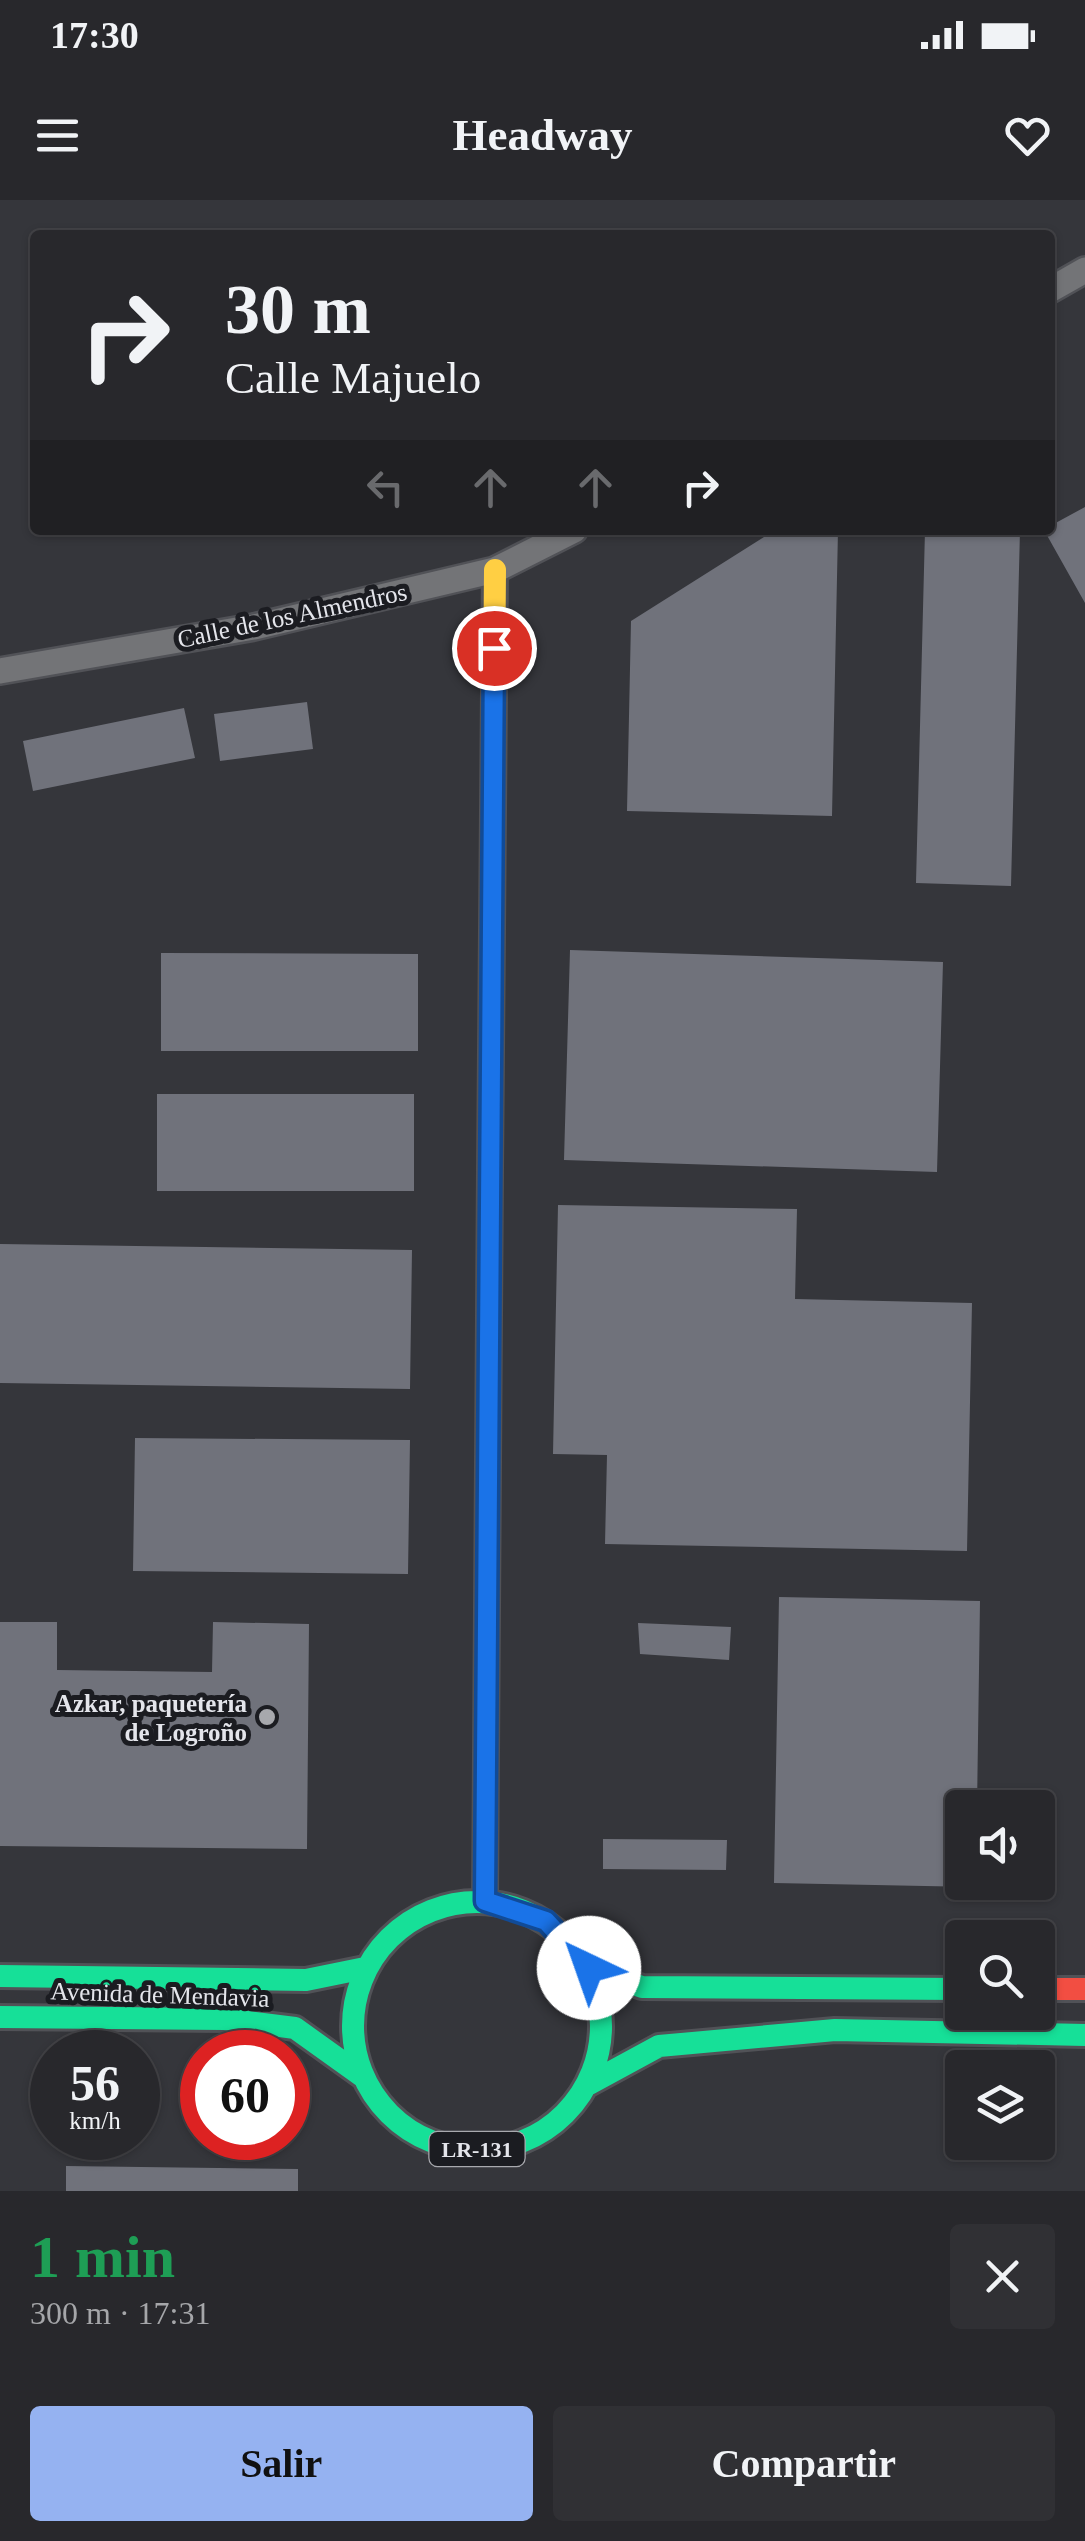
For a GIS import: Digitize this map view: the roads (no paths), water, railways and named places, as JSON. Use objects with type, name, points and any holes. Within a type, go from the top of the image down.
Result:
[{"type":"main road","points":[[485,1901],[494,570]]},
{"type":"main road","name":"LR-131","points":[[945,1989],[642,1987],[589,1968],[546,1921],[485,1901],[437,1907],[395,1930],[366,1968],[353,2003],[352,2040],[362,2076],[384,2110],[415,2135],[453,2149],[493,2150],[532,2139],[564,2116],[589,2084],[659,2046],[836,2030],[1085,2035]]},
{"type":"main road","name":"Avenida de Mendavia","points":[[0,1976],[306,1980],[366,1968]]},
{"type":"main road","name":"LR-131","points":[[589,1968],[603,2026],[589,2084]]},
{"type":"main road","points":[[1055,1989],[1085,1990]]},
{"type":"main road","name":"Avenida de Mendavia","points":[[0,2017],[225,2020],[295,2028],[362,2076]]},
{"type":"street","points":[[1055,287],[1085,270]]},
{"type":"street","name":"Calle de los Almendros","points":[[0,671],[254,626],[494,570],[564,535]]},
{"type":"place","name":"Azkar, paquetería de Logroño","points":[[267,1717]]}]
